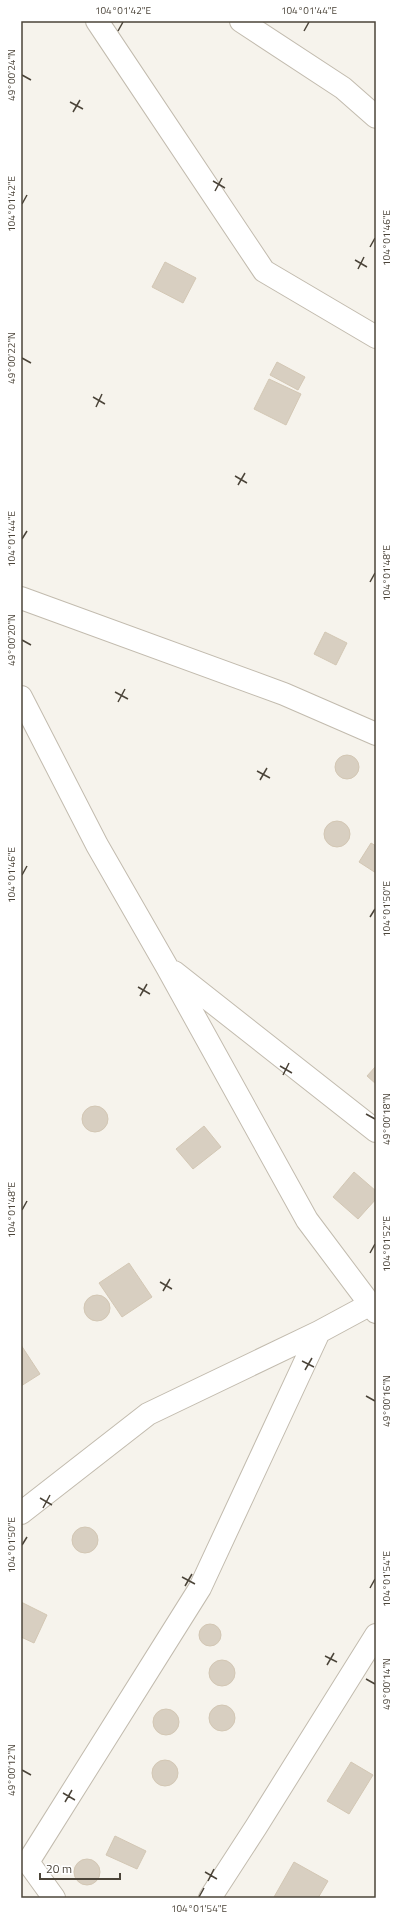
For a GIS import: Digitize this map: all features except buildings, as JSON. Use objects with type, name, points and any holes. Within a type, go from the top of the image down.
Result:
[{"type":"street","points":[[97,21],[264,271],[376,337]]},
{"type":"street","points":[[241,21],[343,88],[376,117]]},
{"type":"street","points":[[21,598],[284,694],[376,734]]},
{"type":"street","points":[[21,697],[97,844],[307,1220],[373,1308],[319,1332],[148,1414],[21,1513]]},
{"type":"street","points":[[167,967],[376,1131]]},
{"type":"street","points":[[54,1898],[28,1862],[200,1588],[319,1332]]},
{"type":"street","points":[[210,1898],[376,1635]]}]
